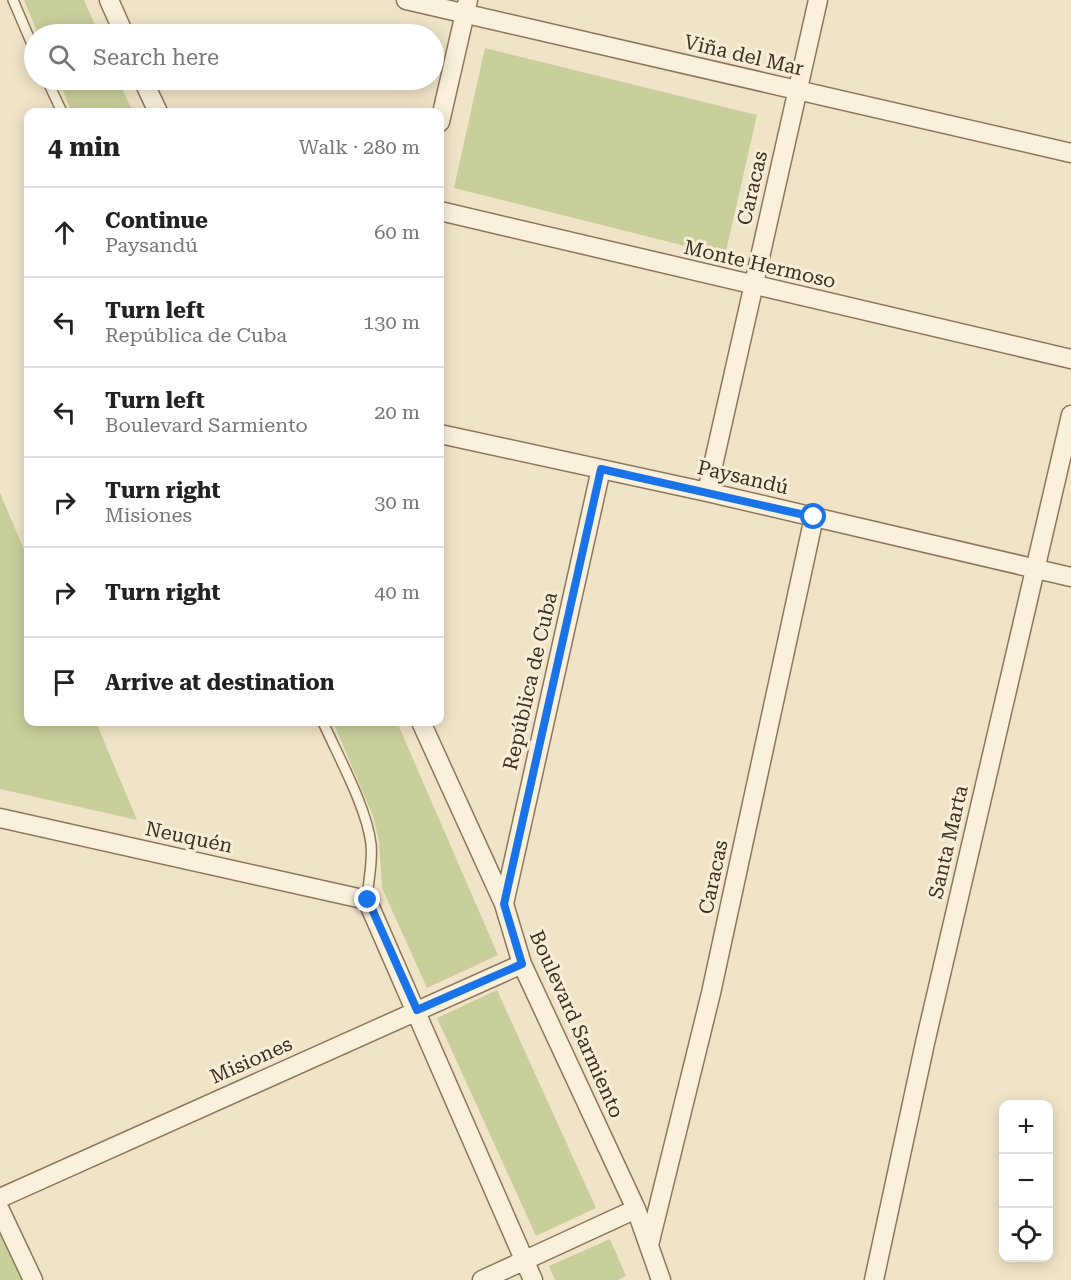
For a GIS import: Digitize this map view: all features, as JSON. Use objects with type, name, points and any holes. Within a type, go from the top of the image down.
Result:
[{"type":"street","points":[[109,0],[120,24]]},
{"type":"street","name":"Viña del Mar","points":[[406,0],[466,6],[797,90],[1071,153]]},
{"type":"street","name":"Caracas","points":[[707,492],[818,0]]},
{"type":"street","points":[[443,108],[466,6]]},
{"type":"street","points":[[148,90],[156,108]]},
{"type":"street","name":"Monte Hermoso","points":[[444,212],[1071,359]]},
{"type":"street","name":"Santa Marta","points":[[874,1280],[925,1043],[1071,415]]},
{"type":"street","name":"Paysandú","points":[[444,435],[707,492],[1071,577]]},
{"type":"street","name":"República de Cuba","points":[[504,904],[601,469]]},
{"type":"street","name":"Caracas","points":[[649,1245],[711,993],[814,517]]},
{"type":"street","name":"Boulevard Sarmiento","points":[[423,726],[504,904],[522,964],[636,1209],[661,1280]]},
{"type":"street","name":"Neuquén","points":[[0,818],[368,900]]},
{"type":"street","points":[[368,900],[533,1280]]},
{"type":"street","name":"Misiones","points":[[0,1198],[522,964]]},
{"type":"street","points":[[482,1280],[636,1209]]},
{"type":"street","points":[[0,1210],[33,1280]]},
{"type":"lane","points":[[13,0],[24,26]]},
{"type":"lane","points":[[52,90],[60,108]]},
{"type":"lane","points":[[325,726],[366,822],[372,863],[368,879],[368,900]]},
{"type":"green space","points":[[24,0],[84,0],[95,24],[34,24]]},
{"type":"green space","points":[[485,48],[757,115],[725,256],[454,188]]},
{"type":"green space","points":[[62,90],[123,90],[131,108],[70,108]]},
{"type":"green space","points":[[0,493],[24,550],[24,726],[98,726],[137,820],[0,789]]},
{"type":"green space","points":[[335,726],[399,726],[498,955],[427,988],[382,888],[379,842],[373,816]]},
{"type":"green space","points":[[497,990],[596,1208],[536,1236],[437,1018]]},
{"type":"green space","points":[[0,1230],[3,1234],[23,1280],[0,1280]]},
{"type":"green space","points":[[610,1239],[626,1276],[618,1280],[555,1280],[549,1266]]},
{"type":"route","points":[[368,900],[417,1010],[522,964],[504,904],[601,469],[814,517]]}]
